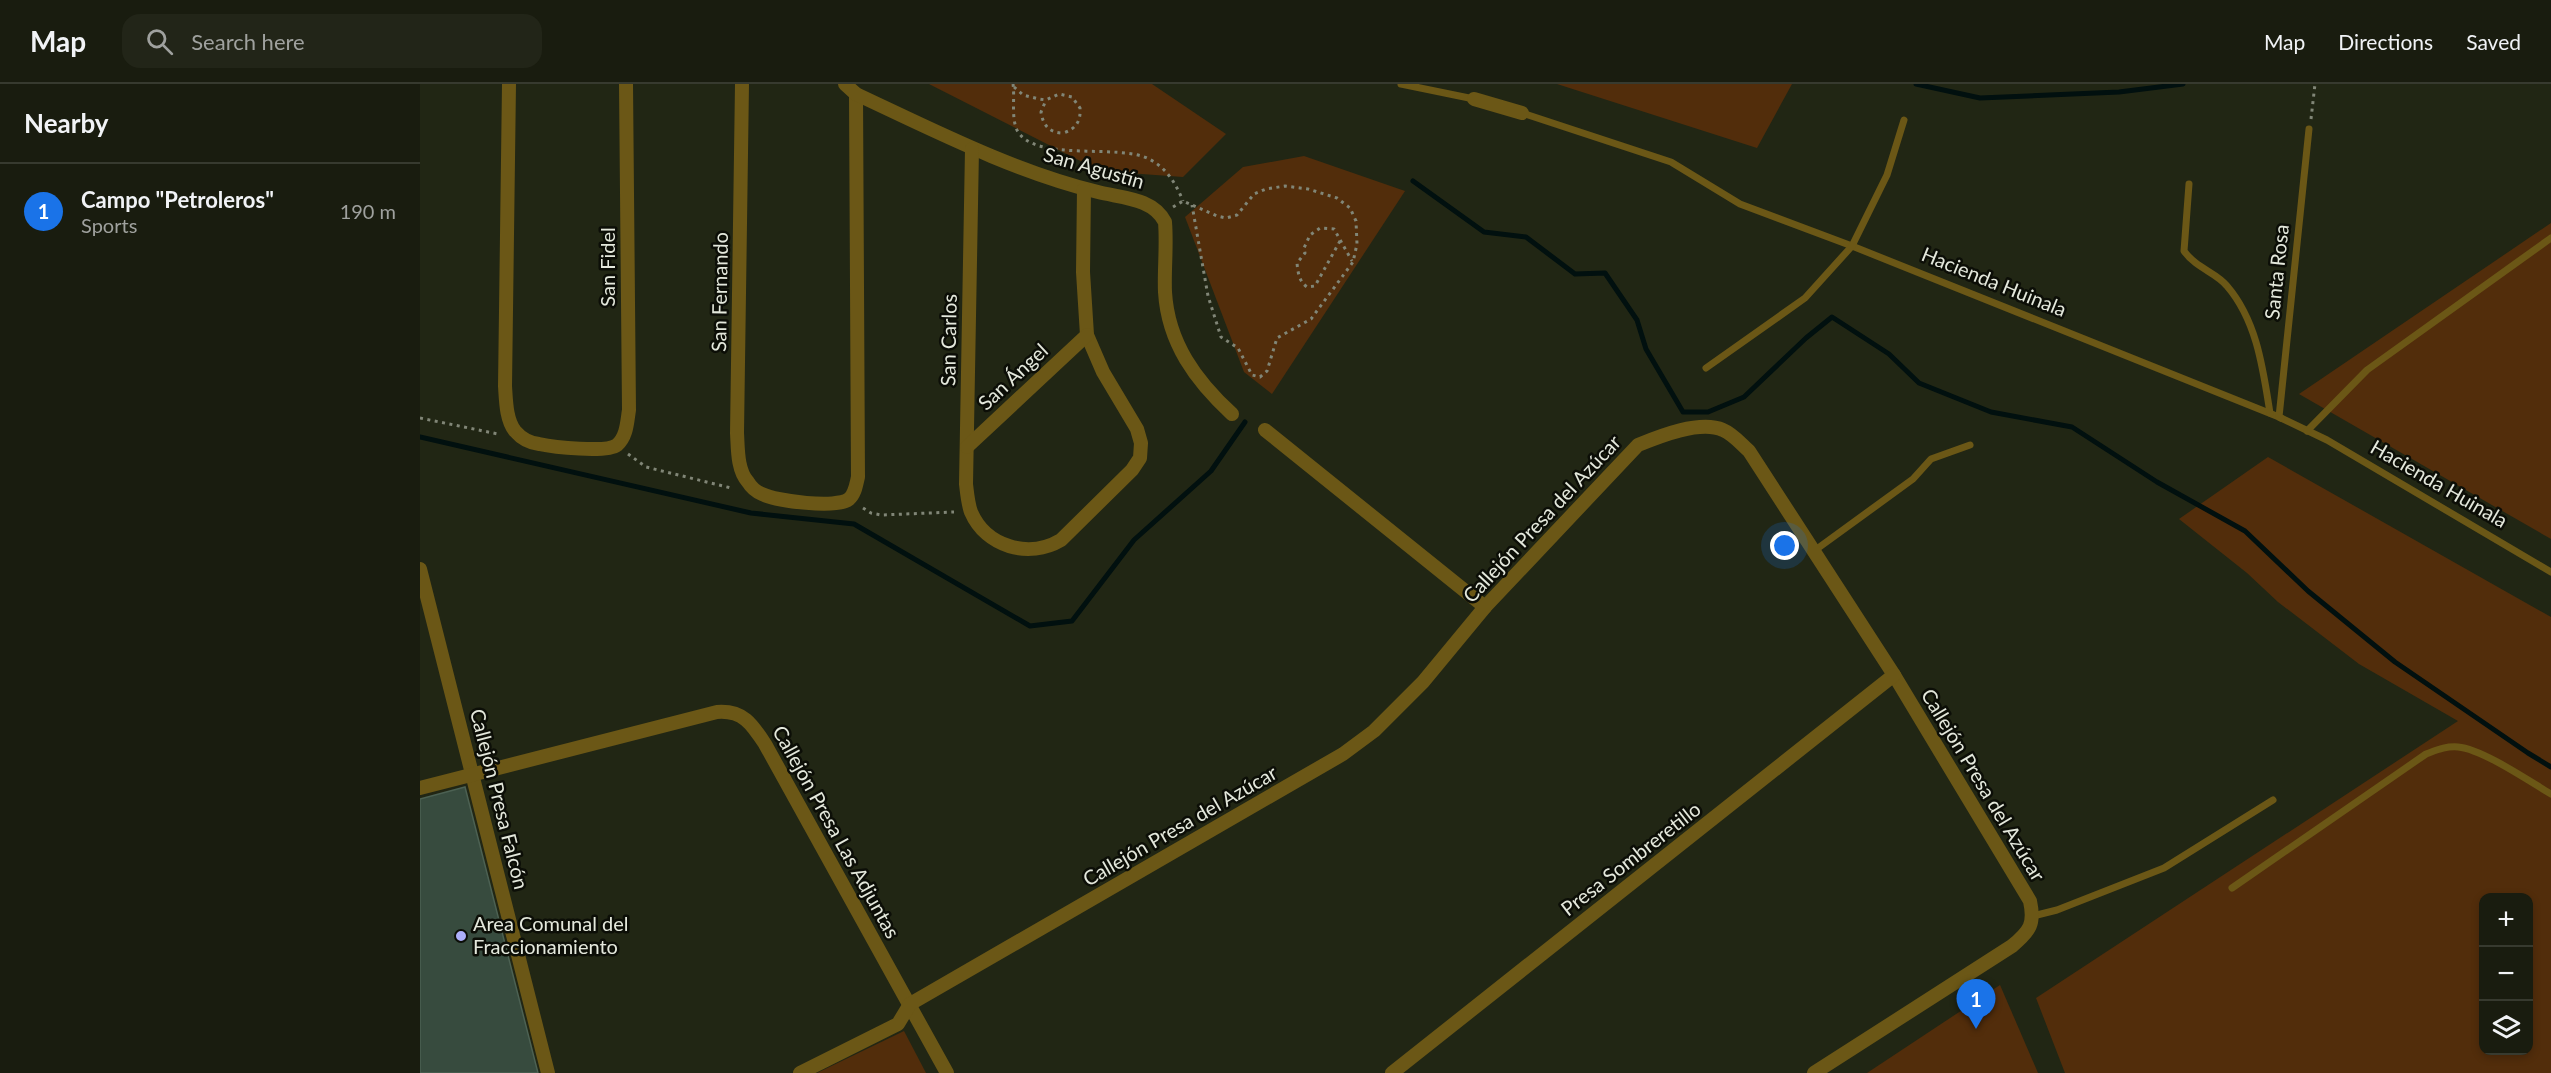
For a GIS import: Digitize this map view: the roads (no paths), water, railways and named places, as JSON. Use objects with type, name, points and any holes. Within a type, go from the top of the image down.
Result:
[{"type":"street","name":"San Fidel","points":[[509,84],[505,386],[507,410],[519,434],[538,444],[604,450],[616,446],[625,435],[629,410],[626,84]]},
{"type":"street","name":"San Fernando","points":[[742,84],[737,433],[739,461],[746,481],[760,494],[778,500],[836,504],[849,499],[855,490],[858,461],[856,94]]},
{"type":"street","name":"San Agustín","points":[[845,84],[856,94],[972,149],[1084,189],[1150,204],[1161,213],[1165,222],[1165,293],[1171,326],[1186,362],[1214,398],[1232,414]]},
{"type":"street","name":"Hacienda Huinala","points":[[1474,99],[1522,113]]},
{"type":"street","name":"San Carlos","points":[[972,149],[966,484],[971,511],[982,529],[997,543],[1028,550],[1048,548],[1061,540],[1132,470],[1140,458],[1141,443],[1137,429],[1103,372],[1087,335]]},
{"type":"street","points":[[1084,189],[1083,272],[1087,335]]},
{"type":"street","name":"San Ángel","points":[[967,447],[1087,335]]},
{"type":"street","name":"Callejón Presa del Azúcar","points":[[910,1004],[1343,754],[1374,730],[1423,682],[1485,607],[1638,445],[1679,431],[1721,429],[1749,451],[1894,675],[2030,901],[2033,916]]},
{"type":"street","points":[[1265,430],[1485,607]]},
{"type":"street","name":"Callejón Presa Falcón","points":[[420,569],[548,1073]]},
{"type":"street","name":"Presa Sombreretillo","points":[[1392,1073],[1894,675]]},
{"type":"street","name":"Callejón Presa Las Adjuntas","points":[[420,788],[717,712],[729,711],[743,716],[754,726],[765,744],[947,1073]]},
{"type":"street","points":[[1814,1073],[2012,946],[2028,930],[2033,916]]},
{"type":"street","points":[[800,1073],[898,1024],[910,1004]]},
{"type":"lane","name":"Hacienda Huinala","points":[[1401,84],[1474,99]]},
{"type":"lane","name":"Hacienda Huinala","points":[[1522,113],[1671,162],[1740,204],[1852,246],[2270,413],[2308,432],[2551,572]]},
{"type":"lane","points":[[1706,368],[1805,298],[1852,246],[1887,175],[1904,120]]},
{"type":"lane","name":"Santa Rosa","points":[[2278,417],[2309,129]]},
{"type":"lane","points":[[2188,184],[2184,251],[2192,262],[2226,284],[2253,328],[2270,413]]},
{"type":"lane","points":[[2308,432],[2367,370],[2551,238]]},
{"type":"lane","points":[[1814,551],[1913,479],[1931,459],[1970,445]]},
{"type":"lane","points":[[2232,888],[2426,754],[2445,748],[2460,747],[2480,754],[2551,794]]},
{"type":"lane","points":[[2033,916],[2057,910],[2164,868],[2273,800]]},
{"type":"waterway","points":[[1916,84],[1980,98],[2119,92],[2183,84]]},
{"type":"waterway","points":[[1413,181],[1484,232],[1526,237],[1575,274],[1605,273],[1637,320],[1646,349],[1683,412],[1708,412],[1744,397],[1806,338],[1832,317],[1889,354],[1919,383],[1991,412],[2072,427],[2157,482],[2245,531],[2308,591],[2395,662],[2551,767]]},
{"type":"waterway","points":[[420,437],[751,513],[854,524],[1030,626],[1072,621],[1134,540],[1211,471],[1245,422]]},
{"type":"place","name":"Area Comunal del Fraccionamiento","points":[[461,936]]},
{"type":"place","name":"Campo \"Petroleros\"","points":[[1976,1029]]}]
